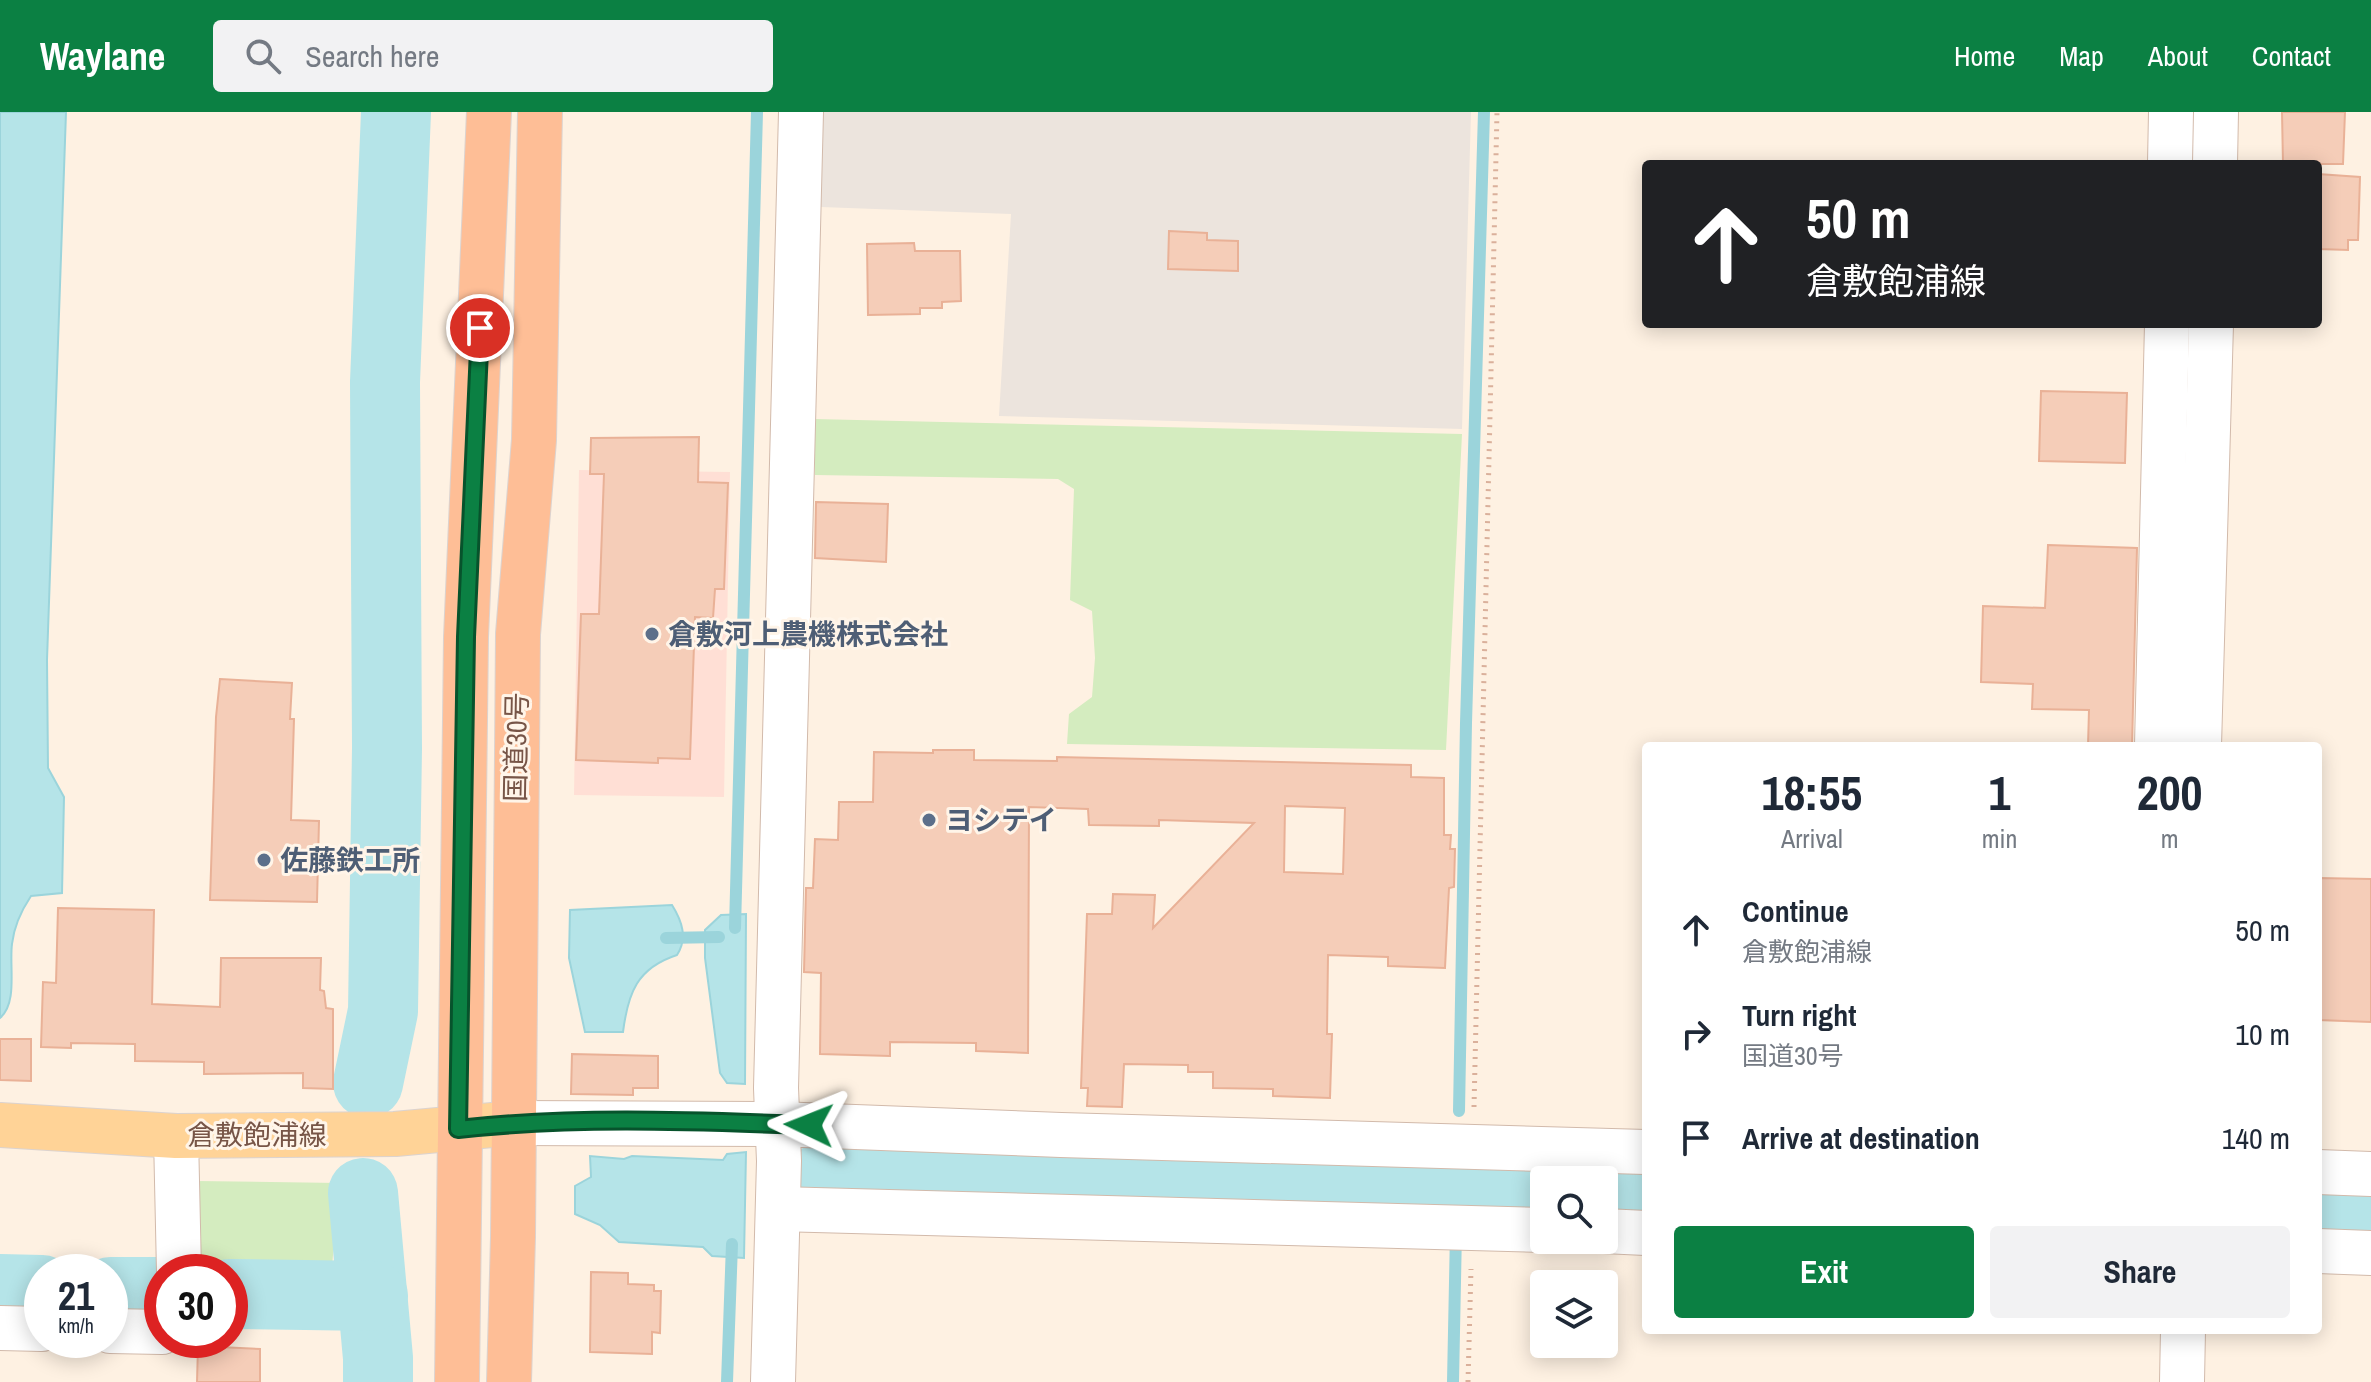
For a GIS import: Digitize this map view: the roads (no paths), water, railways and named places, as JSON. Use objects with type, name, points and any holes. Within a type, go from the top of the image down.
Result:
[{"type":"highway","name":"国道30号","points":[[457,1382],[466,637],[489,112]]},
{"type":"highway","name":"国道30号","points":[[509,1382],[518,634],[534,440],[540,112]]},
{"type":"main road","name":"倉敷飽浦線","points":[[0,1125],[176,1136],[395,1134],[513,1123]]},
{"type":"street","points":[[773,1382],[801,112]]},
{"type":"street","points":[[2170,160],[2171,112]]},
{"type":"street","points":[[2215,160],[2216,112]]},
{"type":"street","points":[[2157,742],[2167,328]]},
{"type":"street","points":[[2199,742],[2211,328]]},
{"type":"street","points":[[513,1123],[777,1124],[1642,1152]]},
{"type":"street","points":[[176,1136],[179,1254]]},
{"type":"street","points":[[2322,1172],[2371,1174]]},
{"type":"street","points":[[778,1209],[1530,1229]]},
{"type":"street","points":[[1618,1232],[1642,1233]]},
{"type":"street","points":[[2322,1251],[2371,1253]]},
{"type":"street","points":[[0,1328],[24,1329]]},
{"type":"street","points":[[2182,1382],[2183,1334]]},
{"type":"water","points":[[0,112],[66,112],[47,660],[48,768],[64,797],[62,893],[31,896],[21,913],[12,944],[11,994],[6,1011],[0,1018]]},
{"type":"water","points":[[672,905],[682,930],[677,955],[652,967],[637,984],[628,1005],[623,1032],[585,1032],[569,958],[570,910]]},
{"type":"water","points":[[746,914],[745,1084],[727,1083],[720,1073],[705,958],[705,930],[721,915]]},
{"type":"water","points":[[746,1152],[744,1258],[712,1256],[703,1247],[619,1242],[600,1225],[575,1214],[575,1186],[591,1177],[590,1156],[723,1160],[727,1154]]},
{"type":"waterway","points":[[368,1083],[383,1011],[387,748],[385,382],[396,112]]},
{"type":"waterway","points":[[735,928],[757,112]]},
{"type":"waterway","points":[[1459,1111],[1466,723],[1484,112]]},
{"type":"waterway","points":[[385,923],[407,923]]},
{"type":"waterway","points":[[666,938],[719,937]]},
{"type":"waterway","points":[[819,1179],[1530,1200]]},
{"type":"waterway","points":[[1453,1382],[1457,1181]]},
{"type":"waterway","points":[[363,1193],[378,1382]]},
{"type":"waterway","points":[[1618,1202],[1642,1203]]},
{"type":"waterway","points":[[2322,1222],[2371,1224]]},
{"type":"waterway","points":[[727,1382],[732,1244]]},
{"type":"waterway","points":[[0,1289],[24,1290]]},
{"type":"waterway","points":[[128,1292],[144,1292]]},
{"type":"waterway","points":[[248,1294],[373,1296]]},
{"type":"place","name":"倉敷河上農機株式会社","points":[[652,634]]},
{"type":"place","name":"ヨシテイ","points":[[929,820]]},
{"type":"place","name":"佐藤鉄工所","points":[[264,860]]}]
